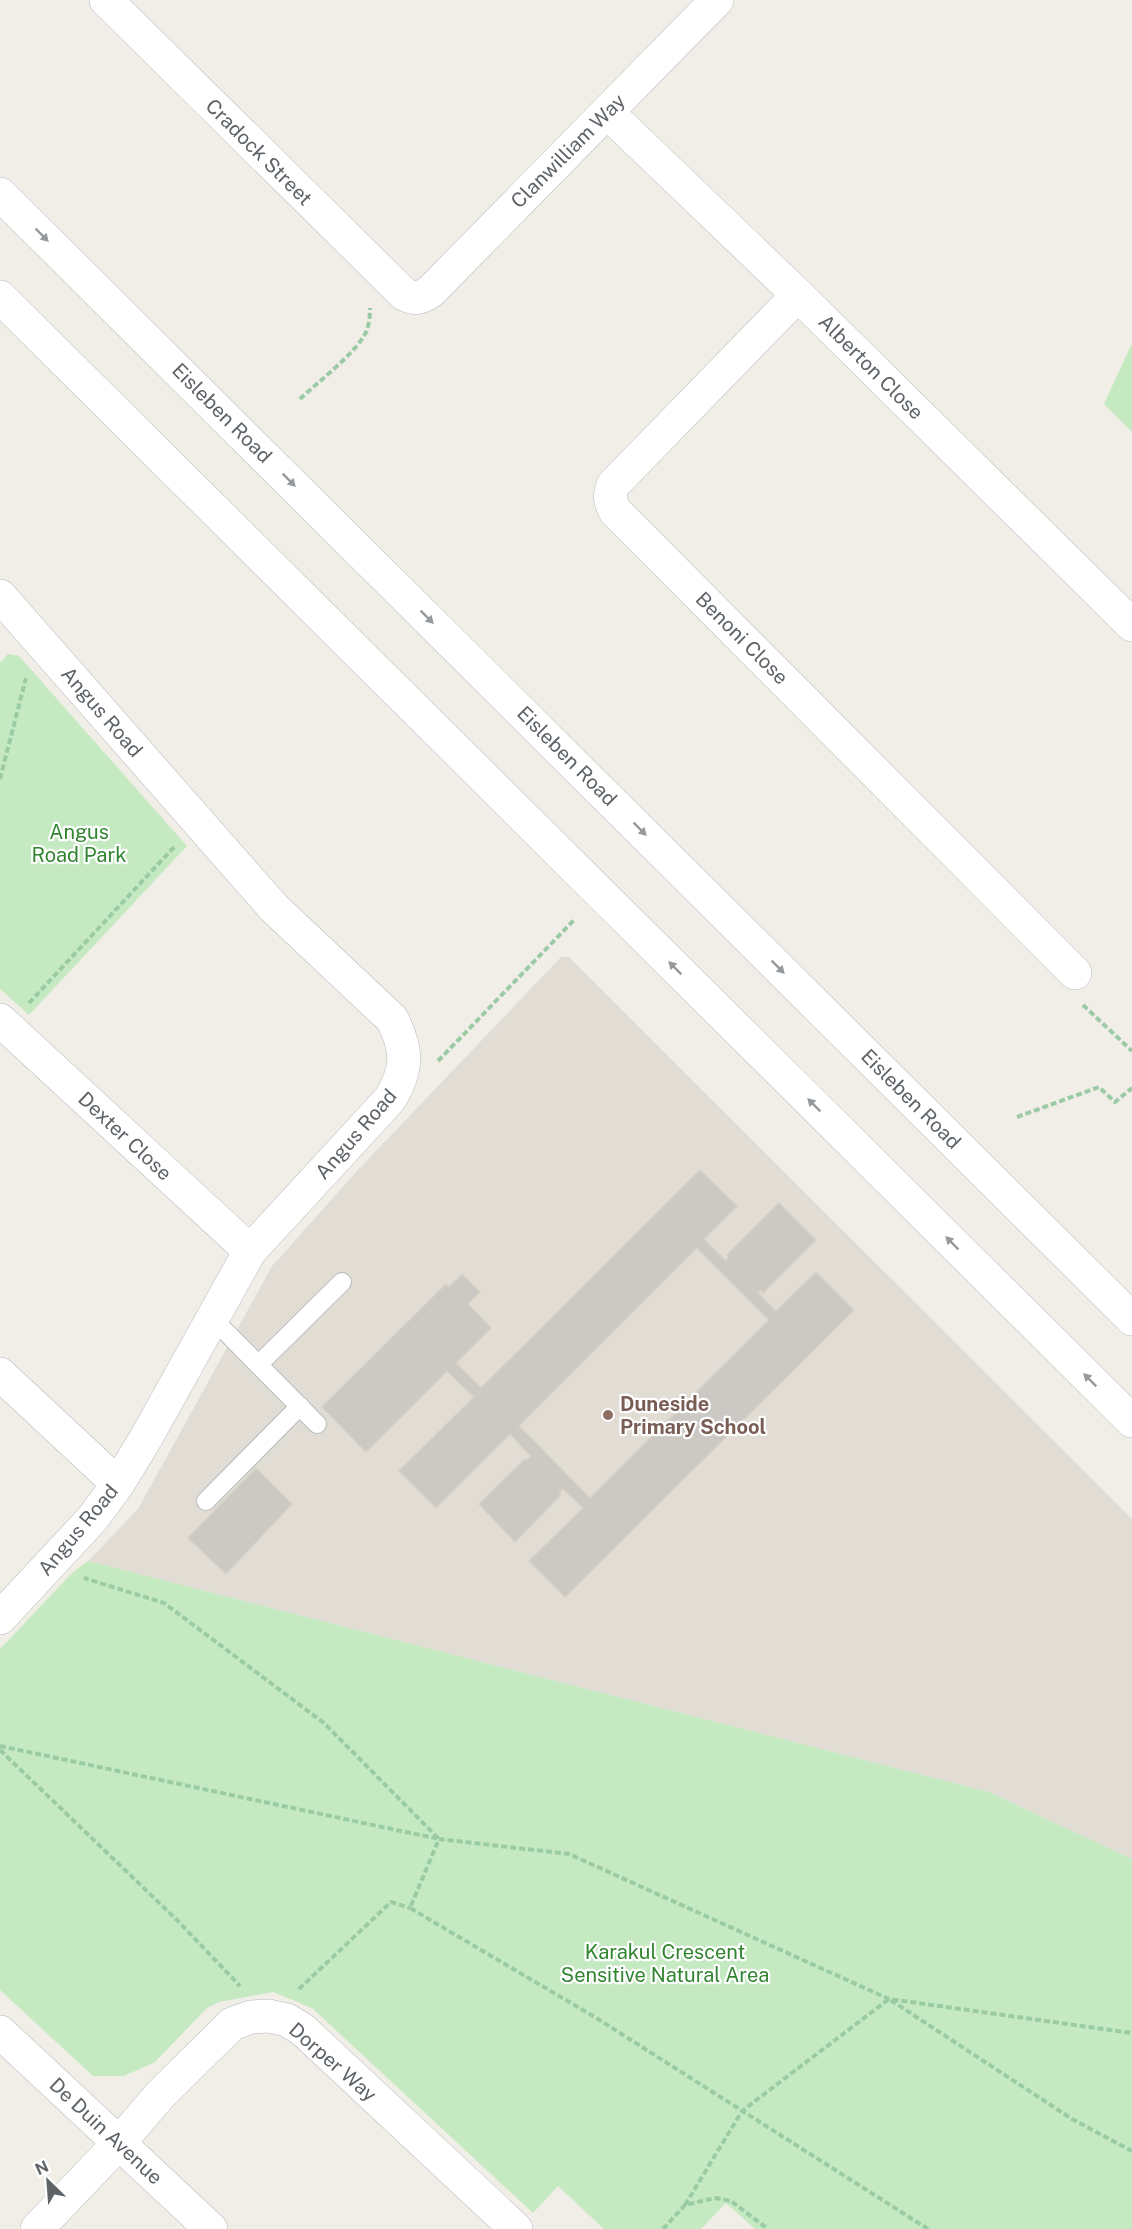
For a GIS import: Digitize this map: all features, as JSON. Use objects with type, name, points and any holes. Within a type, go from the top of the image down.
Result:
[{"type":"street","name":"Cradock Street","points":[[106,0],[404,294],[416,298]]},
{"type":"street","name":"Clanwilliam Way","points":[[416,298],[423,297],[431,291],[717,0]]},
{"type":"street","name":"Alberton Close","points":[[607,112],[798,295],[1132,625]]},
{"type":"street","name":"Eisleben Road","points":[[0,194],[1132,1319]]},
{"type":"street","name":"Benoni Close","points":[[798,295],[613,485],[610,495],[611,502],[615,511],[1076,973]]},
{"type":"street","points":[[0,297],[1132,1421]]},
{"type":"street","name":"Angus Road","points":[[0,596],[274,908],[392,1019],[400,1035],[404,1053],[404,1070],[399,1085],[390,1099],[250,1251],[118,1484],[93,1518],[0,1618]]},
{"type":"street","name":"Dexter Close","points":[[3,1023],[250,1251]]},
{"type":"street","points":[[0,1374],[118,1484]]},
{"type":"street","name":"Dorper Way","points":[[37,2229],[119,2143],[160,2095],[232,2024],[251,2017],[269,2016],[287,2020],[303,2030],[516,2229]]},
{"type":"street","name":"De Duin Avenue","points":[[0,2032],[211,2229]]},
{"type":"lane","points":[[259,1364],[342,1282]]},
{"type":"lane","points":[[213,1318],[317,1425]]},
{"type":"lane","points":[[206,1501],[300,1406]]},
{"type":"path","points":[[300,399],[365,335],[370,318],[370,303]]},
{"type":"path","points":[[0,779],[28,668],[47,649]]},
{"type":"path","points":[[3,1023],[172,848],[203,827]]},
{"type":"path","points":[[436,1063],[575,919]]},
{"type":"path","points":[[1076,973],[1073,995],[1132,1051]]},
{"type":"path","points":[[1017,1117],[1099,1087],[1115,1102],[1132,1088]]},
{"type":"path","points":[[63,1550],[83,1578],[164,1603],[324,1723],[439,1839]]},
{"type":"path","points":[[0,1748],[439,1839],[569,1854],[889,1999],[1072,2120],[1132,2151]]},
{"type":"path","points":[[0,1748],[176,1919],[269,2016],[391,1902],[410,1908],[598,2019],[928,2229]]},
{"type":"path","points":[[410,1908],[439,1839]]},
{"type":"path","points":[[663,2229],[685,2205],[742,2111],[889,1999],[1132,2033]]},
{"type":"path","points":[[685,2205],[715,2198],[730,2201],[768,2229]]},
{"type":"shaded area","name":"Duneside Primary School","points":[[561,957],[569,957],[1132,1519],[1132,1859],[989,1792],[88,1561],[138,1509],[272,1266],[357,1171]]},
{"type":"green space","points":[[1132,343],[1132,432],[1104,404]]},
{"type":"green space","name":"Angus Road Park","points":[[8,654],[19,656],[187,846],[29,1015],[0,989],[0,663]]},
{"type":"green space","name":"Karakul Crescent Sensitive Natural Area","points":[[88,1561],[989,1792],[1132,1859],[1132,2229],[755,2229],[726,2203],[701,2229],[604,2229],[558,2186],[533,2213],[312,2008],[273,1992],[219,2002],[207,2008],[155,2062],[124,2076],[93,2076],[0,1990],[0,1649],[73,1572]]},
{"type":"building","points":[[700,1170],[737,1206],[704,1239],[726,1261],[729,1257],[727,1255],[779,1203],[816,1240],[763,1293],[761,1290],[758,1293],[776,1311],[816,1272],[854,1310],[565,1597],[529,1561],[583,1508],[563,1489],[559,1493],[561,1495],[515,1542],[479,1504],[525,1459],[531,1456],[510,1434],[436,1508],[399,1471],[474,1397],[447,1371],[366,1452],[322,1407],[446,1284],[449,1287],[462,1274],[480,1292],[468,1304],[491,1328],[456,1363],[481,1388]],"holes":[[[697,1248],[769,1320],[590,1498],[519,1426]]]},
{"type":"building","points":[[256,1468],[292,1504],[226,1574],[188,1538]]},
{"type":"place","name":"Duneside Primary School","points":[[608,1415]]}]
